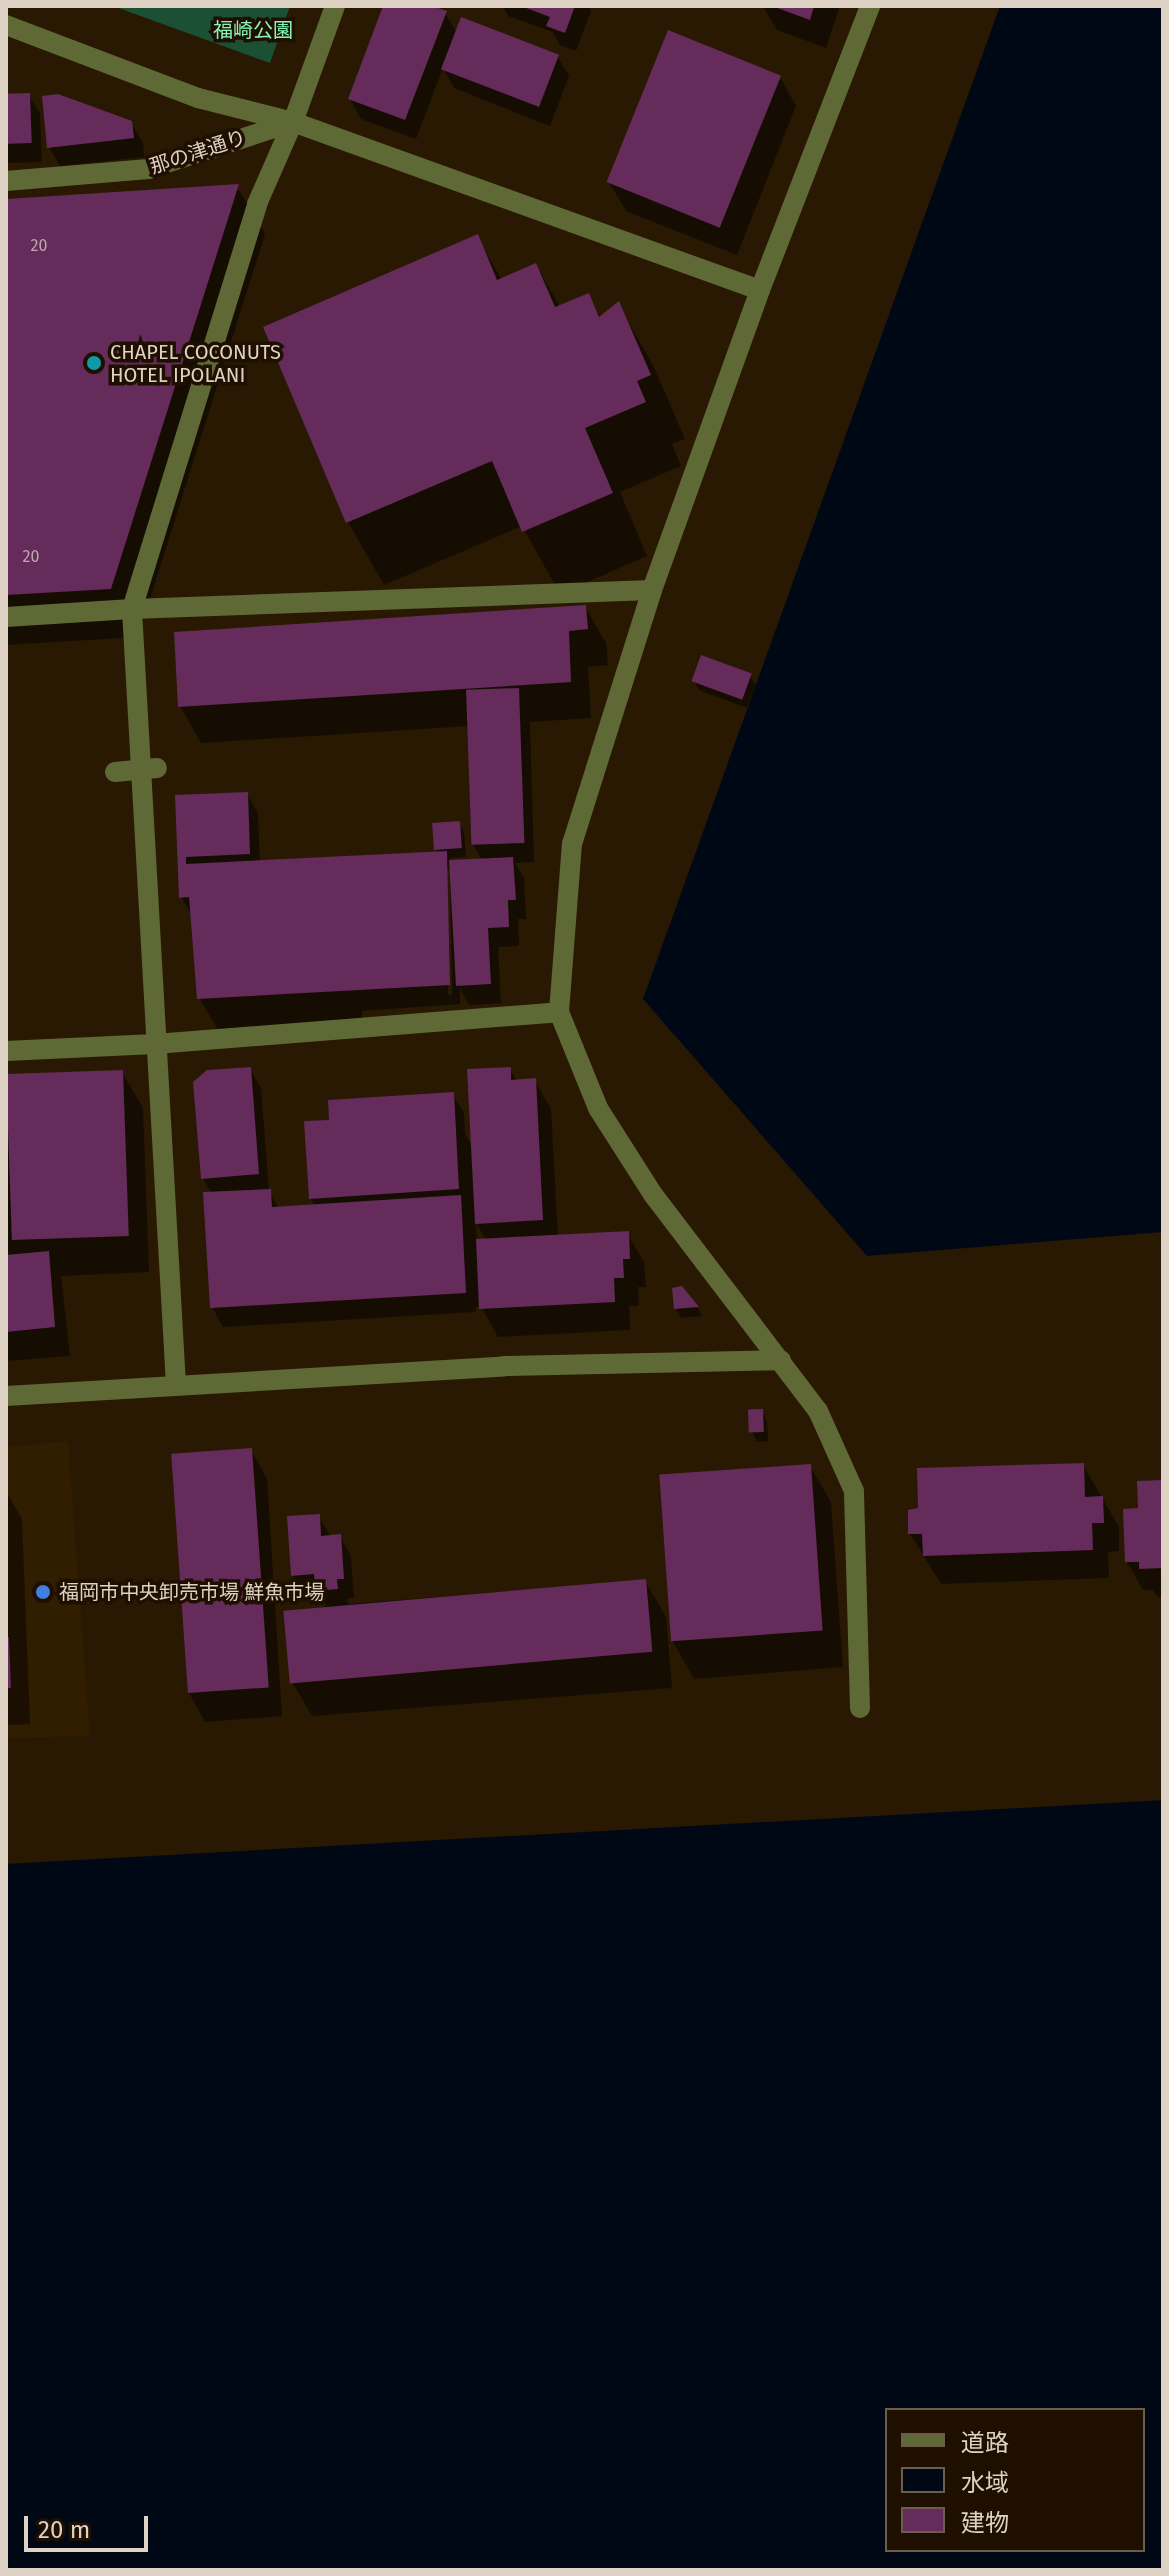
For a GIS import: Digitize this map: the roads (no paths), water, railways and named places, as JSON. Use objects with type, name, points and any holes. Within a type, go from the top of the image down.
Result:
[{"type":"street","points":[[176,1385],[155,1044],[149,768],[132,609],[257,204],[293,122],[335,6]]},
{"type":"street","points":[[860,1708],[854,1491],[818,1411],[654,1196],[598,1108],[559,1012],[572,844],[652,590],[760,290],[870,6]]},
{"type":"street","points":[[6,25],[198,98],[293,122],[760,290]]},
{"type":"street","name":"那の津通り","points":[[6,181],[148,169],[293,122]]},
{"type":"street","points":[[6,617],[132,609],[652,590]]},
{"type":"street","points":[[115,772],[149,768]]},
{"type":"street","points":[[6,1051],[155,1044],[559,1012]]},
{"type":"street","points":[[6,1396],[504,1366],[781,1360]]},
{"type":"water","points":[[1000,6],[1163,6],[1163,1232],[867,1256],[643,999]]},
{"type":"water","points":[[1163,1800],[1163,2570],[6,2570],[6,1864]]},
{"type":"place","name":"CHAPEL COCONUTS HOTEL IPOLANI","points":[[94,363]]},
{"type":"place","name":"福岡市中央卸売市場 鮮魚市場","points":[[43,1592]]},
{"type":"park label","name":"福崎公園","points":[[253,30]]}]
